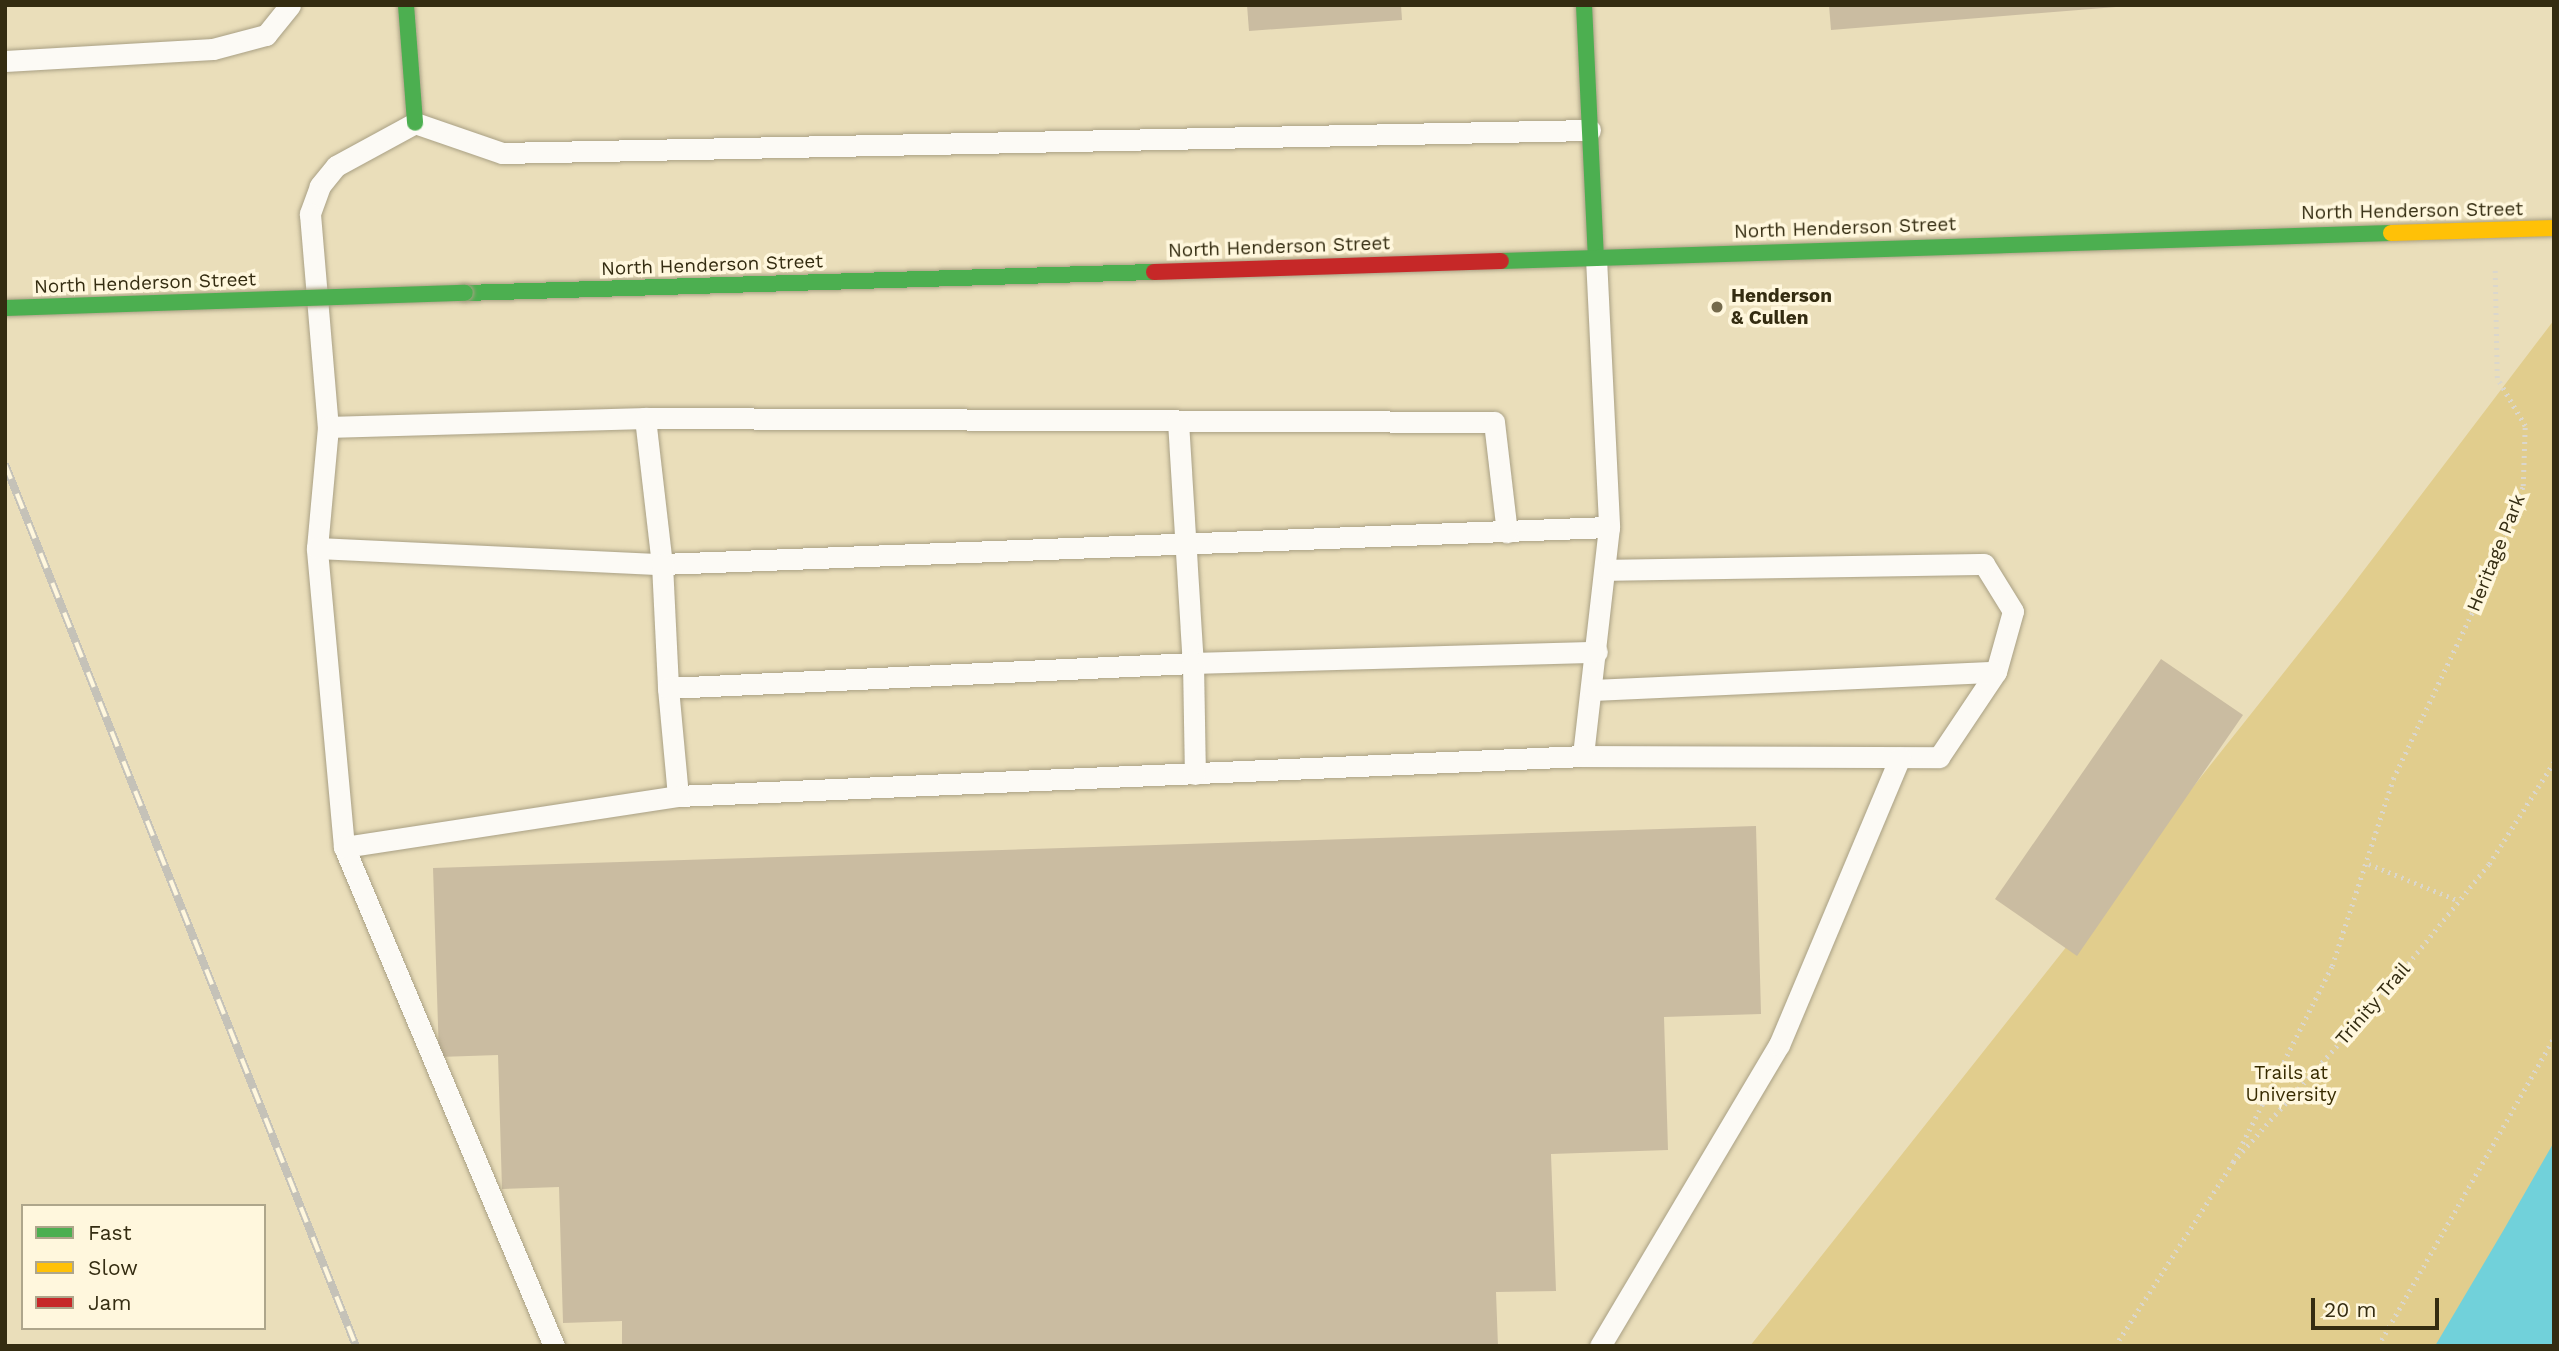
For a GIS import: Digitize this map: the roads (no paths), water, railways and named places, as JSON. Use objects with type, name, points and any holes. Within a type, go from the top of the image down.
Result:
[{"type":"main road","points":[[406,5],[415,123]]},
{"type":"main road","points":[[1584,5],[1596,258]]},
{"type":"main road","name":"North Henderson Street","points":[[5,308],[2554,228]]},
{"type":"lane","points":[[5,61],[213,49],[267,35],[290,5]]},
{"type":"lane","points":[[554,1346],[344,847],[317,548],[328,427],[310,214],[320,186],[336,166],[415,123],[502,153],[1590,130]]},
{"type":"lane","points":[[1583,756],[1608,570],[1609,527],[1596,258]]},
{"type":"lane","points":[[328,427],[645,418],[1494,422],[1507,532]]},
{"type":"lane","points":[[645,418],[662,564],[668,688],[678,796]]},
{"type":"lane","points":[[1178,421],[1183,544],[1193,663],[1195,774]]},
{"type":"lane","points":[[317,548],[662,564],[1609,527]]},
{"type":"lane","points":[[344,847],[678,796],[1583,756],[1940,757],[1996,672],[2013,611],[1984,564],[1608,570]]},
{"type":"lane","points":[[668,688],[1193,663],[1597,652]]},
{"type":"lane","points":[[1592,690],[1996,672]]},
{"type":"lane","points":[[1600,1346],[1779,1045],[1900,757]]},
{"type":"water","points":[[2554,1142],[2554,1346],[2435,1346],[2503,1231]]},
{"type":"railway","points":[[5,464],[356,1346]]},
{"type":"place","name":"Henderson & Cullen","points":[[1717,307]]},
{"type":"park label","name":"Trails at University","points":[[2291,1084]]}]
